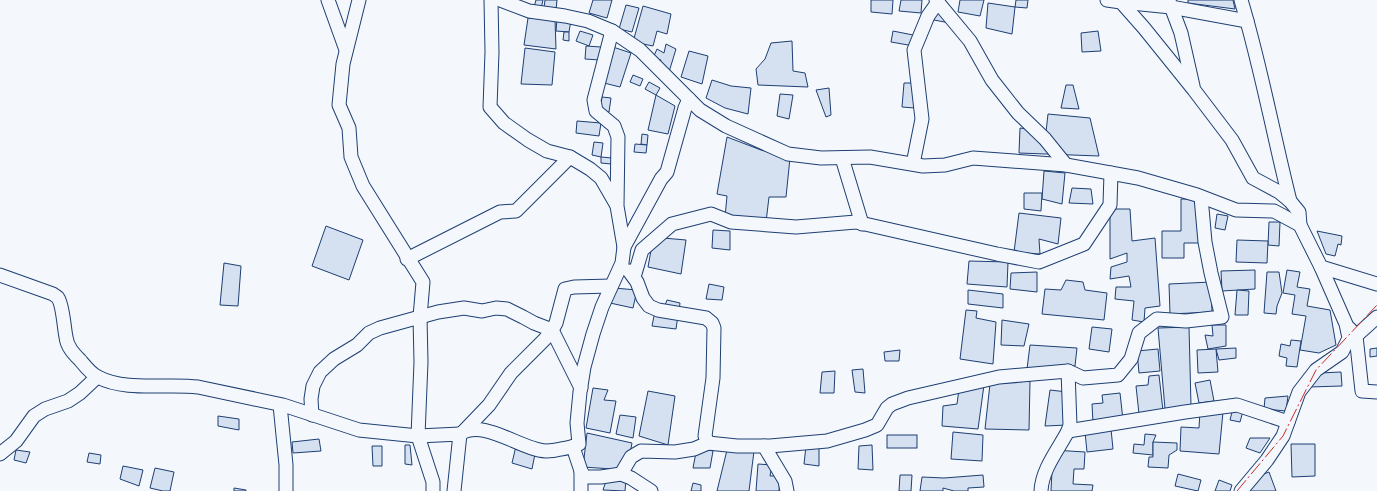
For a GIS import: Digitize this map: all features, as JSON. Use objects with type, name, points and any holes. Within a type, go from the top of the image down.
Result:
[{"type":"street","points":[[328,0],[346,50]]},
{"type":"street","points":[[359,0],[342,64],[339,105],[349,128],[351,157],[363,186],[423,282],[420,317],[421,362],[418,436],[433,482],[433,491]]},
{"type":"street","points":[[491,0],[492,52],[490,107],[504,123],[528,140],[547,151],[570,157],[590,169],[601,178],[617,206]]},
{"type":"street","points":[[500,0],[530,12],[565,16],[588,21],[612,31],[640,50],[700,110],[726,126],[788,154],[821,158],[870,156],[923,166],[945,165],[973,158],[1066,165],[1138,178],[1201,197],[1236,210],[1274,211],[1300,224]]},
{"type":"street","points":[[1107,0],[1121,2],[1170,3],[1247,21]]},
{"type":"street","points":[[1241,0],[1265,88],[1275,141],[1290,201]]},
{"type":"street","points":[[912,164],[922,118],[914,50],[928,16],[937,1],[970,42],[992,80],[1018,113],[1045,140],[1066,165]]},
{"type":"street","points":[[1121,2],[1194,90],[1232,140],[1253,178],[1279,192],[1290,201],[1299,212],[1300,224],[1346,324],[1349,338],[1342,352],[1316,370],[1299,392],[1283,436],[1267,460],[1241,491]]},
{"type":"street","points":[[1170,3],[1181,33],[1194,90]]},
{"type":"street","points":[[0,275],[53,294],[58,298],[62,312],[66,342],[72,352],[97,377],[113,382],[145,386],[198,387],[280,404],[359,430],[418,436],[462,432],[473,429],[483,430],[527,447],[546,451],[573,447],[579,444],[577,423],[580,388],[592,334],[602,307],[622,263],[624,248],[617,206],[618,136],[614,126],[596,111],[594,100],[612,31]]},
{"type":"street","points":[[624,248],[661,179],[667,172],[685,108],[689,99]]},
{"type":"street","points":[[408,259],[500,212],[516,211],[570,157]]},
{"type":"street","points":[[842,158],[862,224]]},
{"type":"street","points":[[634,277],[642,250],[672,224],[712,214],[731,222],[796,227],[856,222],[1039,262],[1084,244],[1110,205],[1111,173]]},
{"type":"street","points":[[621,474],[631,457],[641,451],[675,452],[694,449],[708,443],[737,446],[764,446],[827,441],[877,425],[887,408],[892,404],[908,398],[999,377],[1068,371],[1083,378],[1118,376],[1131,358],[1139,333],[1156,319],[1186,321],[1222,317],[1205,242],[1201,197]]},
{"type":"street","points":[[622,263],[634,277],[639,285],[643,298],[649,306],[658,310],[706,318],[712,323],[714,328],[713,378],[705,436],[708,443]]},
{"type":"street","points":[[1321,267],[1377,284]]},
{"type":"street","points":[[454,491],[462,432],[488,405],[511,373],[552,330],[556,323],[565,290],[574,287],[611,286]]},
{"type":"street","points":[[312,415],[311,399],[313,386],[320,372],[334,359],[357,345],[369,333],[380,328],[438,312],[464,308],[482,311],[496,308],[507,310],[552,330],[580,388]]},
{"type":"street","points":[[1356,336],[1377,317]]},
{"type":"street","points":[[1346,324],[1356,336],[1362,391],[1377,392]]},
{"type":"street","points":[[1038,489],[1049,464],[1070,426],[1068,371]]},
{"type":"street","points":[[0,454],[16,441],[34,416],[45,409],[68,401],[80,393],[97,377]]},
{"type":"street","points":[[280,404],[286,465],[286,491]]},
{"type":"street","points":[[1068,431],[1237,405],[1288,422]]},
{"type":"street","points":[[764,446],[785,481],[787,491]]},
{"type":"street","points":[[573,447],[584,477],[601,477],[621,474],[631,478],[651,491]]},
{"type":"street","points":[[581,471],[581,491]]},
{"type":"building","points":[[536,0],[543,0],[541,9],[534,7]]},
{"type":"building","points":[[545,0],[557,0],[556,10],[544,8]]},
{"type":"building","points":[[593,0],[612,0],[607,18],[589,13]]},
{"type":"building","points":[[871,0],[893,0],[892,14],[871,12]]},
{"type":"building","points":[[901,0],[922,0],[921,13],[899,11]]},
{"type":"building","points":[[960,0],[984,0],[980,16],[958,12]]},
{"type":"building","points":[[1016,0],[1028,0],[1027,8],[1015,7]]},
{"type":"building","points":[[1188,0],[1233,0],[1235,9],[1188,3]]},
{"type":"building","points":[[988,3],[1015,7],[1012,34],[986,28]]},
{"type":"building","points":[[626,5],[639,8],[632,32],[619,29]]},
{"type":"building","points":[[643,6],[671,14],[667,34],[657,31],[653,46],[633,42]]},
{"type":"building","points":[[935,8],[955,24],[934,20]]},
{"type":"building","points":[[528,18],[555,19],[556,49],[524,45]]},
{"type":"building","points":[[557,19],[571,20],[569,32],[556,31]]},
{"type":"building","points":[[580,31],[593,35],[589,46],[576,41]]},
{"type":"building","points":[[893,31],[913,35],[914,46],[891,42]]},
{"type":"building","points":[[1098,31],[1101,51],[1082,52],[1081,33]]},
{"type":"building","points":[[564,32],[569,32],[569,41],[563,40]]},
{"type":"building","points":[[792,41],[793,71],[805,73],[808,87],[758,85],[756,69],[765,59],[771,43]]},
{"type":"building","points":[[666,44],[676,49],[669,72],[657,68],[661,60],[653,58],[657,49],[664,53]]},
{"type":"building","points":[[586,46],[601,47],[600,60],[585,59]]},
{"type":"building","points":[[613,47],[631,53],[620,87],[604,83]]},
{"type":"building","points":[[525,48],[555,52],[552,85],[521,84]]},
{"type":"building","points":[[689,51],[708,56],[702,84],[681,77]]},
{"type":"building","points":[[633,75],[643,79],[640,86],[630,82]]},
{"type":"building","points":[[712,80],[731,86],[751,88],[748,114],[725,108],[706,98]]},
{"type":"building","points":[[649,82],[660,88],[656,95],[645,89]]},
{"type":"building","points":[[904,83],[917,83],[915,108],[902,107]]},
{"type":"building","points":[[1066,85],[1073,85],[1079,109],[1061,108]]},
{"type":"building","points":[[829,88],[831,115],[826,117],[816,90]]},
{"type":"building","points":[[780,94],[793,95],[789,119],[777,116]]},
{"type":"building","points":[[656,95],[675,106],[668,134],[648,130]]},
{"type":"building","points":[[602,97],[611,98],[609,112],[600,111]]},
{"type":"building","points":[[1048,114],[1090,118],[1099,156],[1019,153],[1020,128],[1046,132]]},
{"type":"building","points":[[577,121],[601,123],[599,136],[576,133]]},
{"type":"building","points":[[642,134],[648,135],[647,145],[641,144]]},
{"type":"building","points":[[727,137],[761,150],[790,158],[786,197],[769,197],[766,222],[725,217],[727,196],[717,194]]},
{"type":"building","points":[[594,142],[603,143],[601,157],[592,155]]},
{"type":"building","points":[[635,144],[647,145],[646,153],[634,152]]},
{"type":"building","points":[[601,157],[612,158],[611,164],[601,163]]},
{"type":"building","points":[[1044,171],[1065,173],[1062,204],[1042,199]]},
{"type":"building","points":[[1072,188],[1091,189],[1093,204],[1069,203]]},
{"type":"building","points":[[1024,193],[1042,193],[1041,211],[1024,209]]},
{"type":"building","points":[[1181,199],[1199,199],[1202,243],[1184,243],[1184,258],[1162,258],[1162,231],[1181,231]]},
{"type":"building","points":[[1114,209],[1130,209],[1132,241],[1155,238],[1160,306],[1145,308],[1144,322],[1132,320],[1134,301],[1115,299],[1116,287],[1131,287],[1129,276],[1110,279],[1111,267],[1127,262],[1127,253],[1110,259],[1110,211]]},
{"type":"building","points":[[1019,213],[1061,218],[1058,244],[1039,239],[1040,254],[1014,252]]},
{"type":"building","points":[[1217,214],[1228,216],[1225,230],[1215,228]]},
{"type":"building","points":[[1269,222],[1280,222],[1279,246],[1268,245]]},
{"type":"building","points":[[326,226],[363,240],[349,280],[312,266]]},
{"type":"building","points":[[713,230],[730,231],[730,250],[712,248]]},
{"type":"building","points":[[1317,231],[1342,236],[1341,245],[1338,244],[1335,256],[1326,254]]},
{"type":"building","points":[[663,238],[686,240],[681,274],[648,267],[652,245]]},
{"type":"building","points":[[1237,240],[1268,241],[1267,263],[1236,262]]},
{"type":"building","points":[[969,261],[1008,262],[1007,287],[967,284]]},
{"type":"building","points":[[224,263],[241,266],[238,306],[220,305]]},
{"type":"building","points":[[1255,270],[1255,289],[1222,291],[1221,271]]},
{"type":"building","points":[[1287,270],[1300,272],[1297,287],[1310,289],[1307,306],[1330,310],[1336,345],[1319,353],[1300,350],[1306,316],[1292,314],[1295,295],[1283,293]]},
{"type":"building","points":[[1037,272],[1037,292],[1010,289],[1011,273]]},
{"type":"building","points":[[1267,272],[1279,272],[1282,293],[1277,306],[1276,314],[1264,313]]},
{"type":"building","points":[[1066,280],[1083,282],[1085,290],[1107,293],[1104,320],[1042,314],[1045,289],[1061,290]]},
{"type":"building","points":[[1211,282],[1212,312],[1170,314],[1169,284]]},
{"type":"building","points":[[709,284],[724,287],[722,300],[706,299]]},
{"type":"building","points":[[614,288],[637,290],[633,308],[610,303]]},
{"type":"building","points":[[968,290],[1003,294],[1003,308],[968,304]]},
{"type":"building","points":[[1237,290],[1249,291],[1248,315],[1235,315]]},
{"type":"building","points":[[667,300],[680,303],[679,311],[664,308]]},
{"type":"building","points":[[966,310],[977,311],[976,318],[996,322],[993,364],[960,359]]},
{"type":"building","points":[[655,311],[678,315],[676,329],[652,326]]},
{"type":"building","points":[[1002,320],[1029,324],[1024,346],[1001,345]]},
{"type":"building","points":[[1212,325],[1226,325],[1226,346],[1208,349],[1205,335],[1213,336]]},
{"type":"building","points":[[1092,327],[1112,329],[1109,352],[1089,349]]},
{"type":"building","points":[[1189,327],[1191,406],[1165,409],[1158,328]]},
{"type":"building","points":[[1291,340],[1301,341],[1297,367],[1286,366],[1287,358],[1279,356],[1281,344],[1290,346]]},
{"type":"building","points":[[1030,345],[1077,348],[1075,366],[1027,369]]},
{"type":"building","points":[[1236,348],[1236,358],[1219,360],[1216,349]]},
{"type":"building","points":[[1377,348],[1377,356],[1370,357],[1370,349]]},
{"type":"building","points":[[1158,349],[1160,371],[1139,373],[1137,351]]},
{"type":"building","points":[[1216,349],[1218,372],[1198,373],[1197,350]]},
{"type":"building","points":[[900,350],[899,361],[885,361],[884,352]]},
{"type":"building","points":[[863,369],[865,393],[855,392],[852,370]]},
{"type":"building","points":[[835,371],[834,393],[820,393],[822,372]]},
{"type":"building","points":[[1341,372],[1342,386],[1309,387],[1320,373]]},
{"type":"building","points":[[1159,375],[1163,411],[1139,414],[1136,386],[1148,385],[1149,376]]},
{"type":"building","points":[[1210,380],[1214,401],[1199,403],[1195,383]]},
{"type":"building","points":[[1030,381],[1029,430],[985,429],[990,384]]},
{"type":"building","points":[[984,385],[978,429],[942,426],[943,406],[957,404],[959,389]]},
{"type":"building","points":[[593,388],[608,390],[604,400],[616,401],[610,433],[586,428]]},
{"type":"building","points":[[1050,390],[1067,392],[1067,425],[1045,426]]},
{"type":"building","points":[[648,391],[675,396],[668,445],[639,436]]},
{"type":"building","points":[[1120,393],[1123,420],[1093,423],[1092,404],[1103,403],[1102,395]]},
{"type":"building","points":[[1288,396],[1286,411],[1264,409],[1265,398]]},
{"type":"building","points":[[1233,408],[1243,411],[1240,422],[1230,420]]},
{"type":"building","points":[[1200,410],[1223,412],[1219,454],[1180,451],[1181,427],[1199,428]]},
{"type":"building","points":[[620,415],[636,417],[633,438],[616,434]]},
{"type":"building","points":[[218,416],[239,419],[239,430],[218,426]]},
{"type":"building","points":[[1111,429],[1113,449],[1087,452],[1085,432]]},
{"type":"building","points":[[953,432],[983,435],[982,461],[951,459]]},
{"type":"building","points":[[587,433],[632,443],[627,470],[583,467]]},
{"type":"building","points":[[1145,434],[1156,435],[1153,442],[1153,455],[1133,453],[1134,444],[1144,445]]},
{"type":"building","points":[[887,435],[917,435],[917,448],[887,448]]},
{"type":"building","points":[[1250,438],[1270,438],[1260,453],[1246,448]]},
{"type":"building","points":[[319,439],[321,451],[293,453],[292,442]]},
{"type":"building","points":[[1153,442],[1177,443],[1177,450],[1169,455],[1168,468],[1148,467],[1149,457],[1153,457]]},
{"type":"building","points":[[1291,444],[1315,444],[1315,476],[1292,477]]},
{"type":"building","points":[[405,445],[410,445],[412,465],[405,464]]},
{"type":"building","points":[[872,445],[873,470],[858,469],[859,446]]},
{"type":"building","points":[[372,446],[382,446],[382,466],[373,466]]},
{"type":"building","points":[[516,446],[536,449],[532,469],[512,463]]},
{"type":"building","points":[[806,446],[819,446],[819,466],[804,464]]},
{"type":"building","points":[[697,447],[713,451],[710,468],[693,468]]},
{"type":"building","points":[[16,450],[30,452],[26,463],[14,460]]},
{"type":"building","points":[[727,450],[754,451],[749,491],[717,491]]},
{"type":"building","points":[[1053,450],[1085,452],[1084,469],[1074,469],[1073,484],[1093,485],[1092,491],[1051,491]]},
{"type":"building","points":[[89,453],[101,455],[100,464],[87,462]]},
{"type":"building","points":[[758,464],[772,465],[770,476],[780,476],[779,491],[756,491]]},
{"type":"building","points":[[123,466],[143,470],[139,486],[120,479]]},
{"type":"building","points":[[155,468],[174,472],[170,491],[150,488]]},
{"type":"building","points":[[1269,472],[1276,491],[1246,491],[1259,476]]},
{"type":"building","points":[[1178,474],[1201,480],[1198,491],[1175,486]]},
{"type":"building","points":[[900,475],[912,475],[911,491],[899,491]]},
{"type":"building","points":[[983,475],[984,487],[968,488],[968,491],[954,491],[943,488],[943,491],[920,491],[922,477],[944,478]]},
{"type":"building","points":[[607,478],[626,479],[625,491],[603,490]]},
{"type":"building","points":[[1219,480],[1232,485],[1230,491],[1215,491]]},
{"type":"building","points":[[693,483],[701,485],[701,491],[691,491]]},
{"type":"building","points":[[234,488],[246,490],[246,491],[234,491]]},
{"type":"power","points":[[1237,491],[1283,436],[1316,370],[1377,305]]}]
